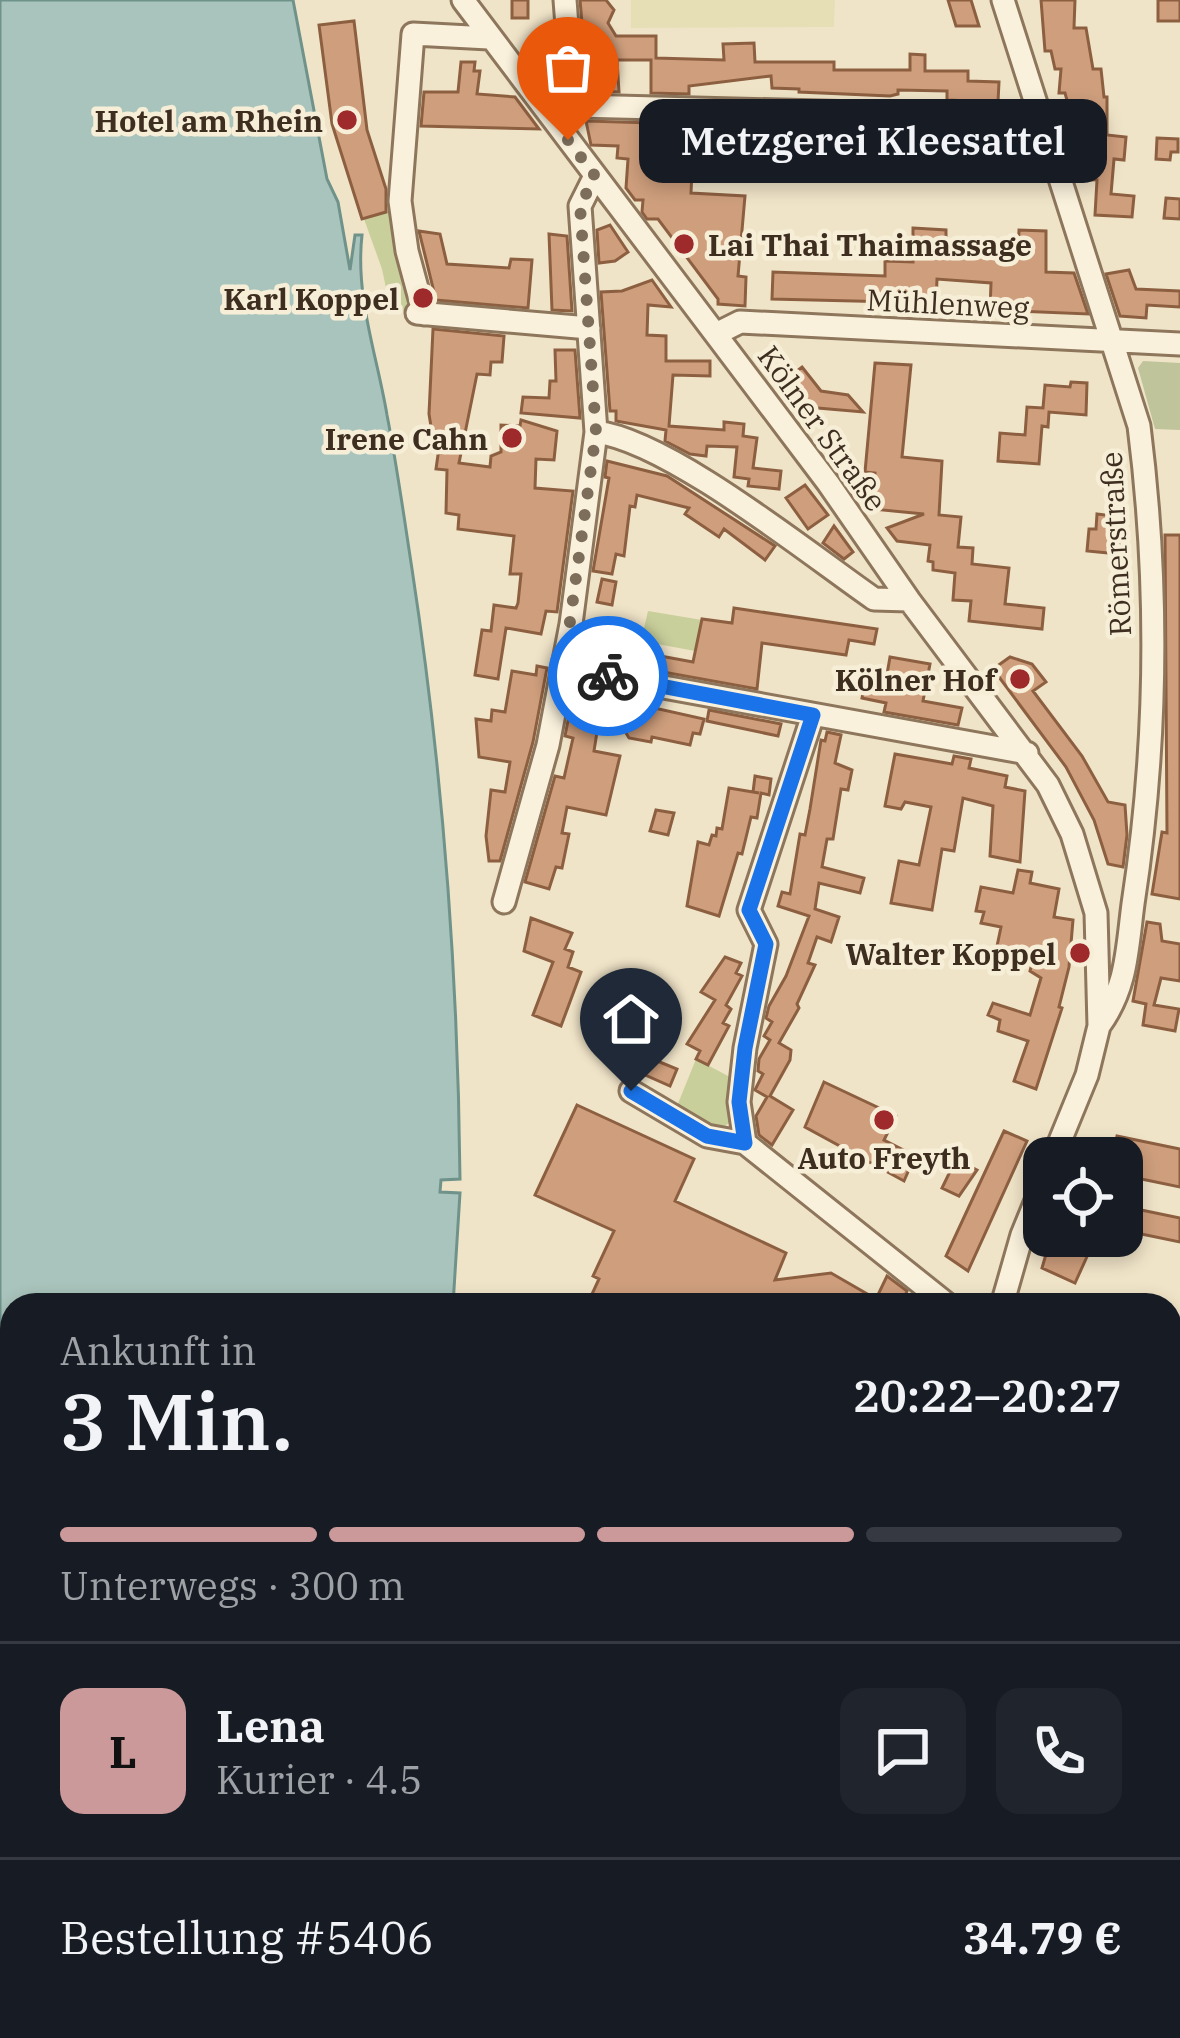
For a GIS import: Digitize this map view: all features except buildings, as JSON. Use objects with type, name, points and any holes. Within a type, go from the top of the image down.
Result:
[{"type":"street","name":"Kölner Straße","points":[[463,0],[1027,753],[1072,834],[1096,914],[1099,1026],[1087,1075],[1062,1137]]},
{"type":"street","points":[[565,0],[578,106]]},
{"type":"street","name":"Römerstraße","points":[[1003,0],[1139,426],[1148,497],[1151,745],[1119,1000],[1099,1026]]},
{"type":"street","points":[[489,38],[413,34],[400,201],[421,313],[590,328]]},
{"type":"street","points":[[557,124],[578,106],[1040,115]]},
{"type":"street","points":[[504,902],[548,745],[564,665],[596,432],[580,206],[595,176]]},
{"type":"street","name":"Mühlenweg","points":[[716,334],[740,322],[1180,344]]},
{"type":"street","points":[[596,432],[616,434],[686,470],[874,599],[909,600]]},
{"type":"street","points":[[564,665],[592,674],[1027,753]]},
{"type":"street","points":[[745,1143],[739,1102],[766,944],[749,910],[813,715]]},
{"type":"street","points":[[1096,914],[1134,900]]},
{"type":"street","points":[[631,1091],[707,1136],[745,1143],[933,1293]]},
{"type":"street","points":[[1005,1293],[1023,1233]]},
{"type":"shaded area","points":[[631,0],[835,0],[834,27],[631,28]]},
{"type":"green space","points":[[394,209],[418,310],[391,312],[364,219]]},
{"type":"green space","points":[[1143,361],[1180,363],[1180,430],[1155,429],[1138,368]]},
{"type":"green space","points":[[648,611],[702,620],[695,651],[641,641]]},
{"type":"green space","points":[[696,1059],[730,1077],[729,1123],[719,1130],[677,1106]]},
{"type":"water","points":[[0,0],[293,0],[327,179],[338,202],[350,270],[355,235],[362,235],[364,303],[391,434],[432,721],[456,1026],[460,1179],[441,1180],[440,1192],[460,1193],[454,1293],[0,1293]]},
{"type":"way so far","points":[[568,140],[595,176],[580,206],[596,432],[564,665],[608,676]]},
{"type":"place","name":"Hotel am Rhein","points":[[347,120]]},
{"type":"place","name":"Metzgerei Kleesattel","points":[[568,140]]},
{"type":"place","name":"Lai Thai Thaimassage","points":[[684,244]]},
{"type":"place","name":"Karl Koppel","points":[[423,298]]},
{"type":"place","name":"Irene Cahn","points":[[512,438]]},
{"type":"place","name":"Kölner Hof","points":[[1020,679]]},
{"type":"place","name":"Walter Koppel","points":[[1080,953]]},
{"type":"place","name":"Auto Freyth","points":[[884,1120]]},
{"type":"route","points":[[608,676],[813,715],[749,910],[766,944],[739,1102],[745,1143],[707,1136],[631,1091]]}]
